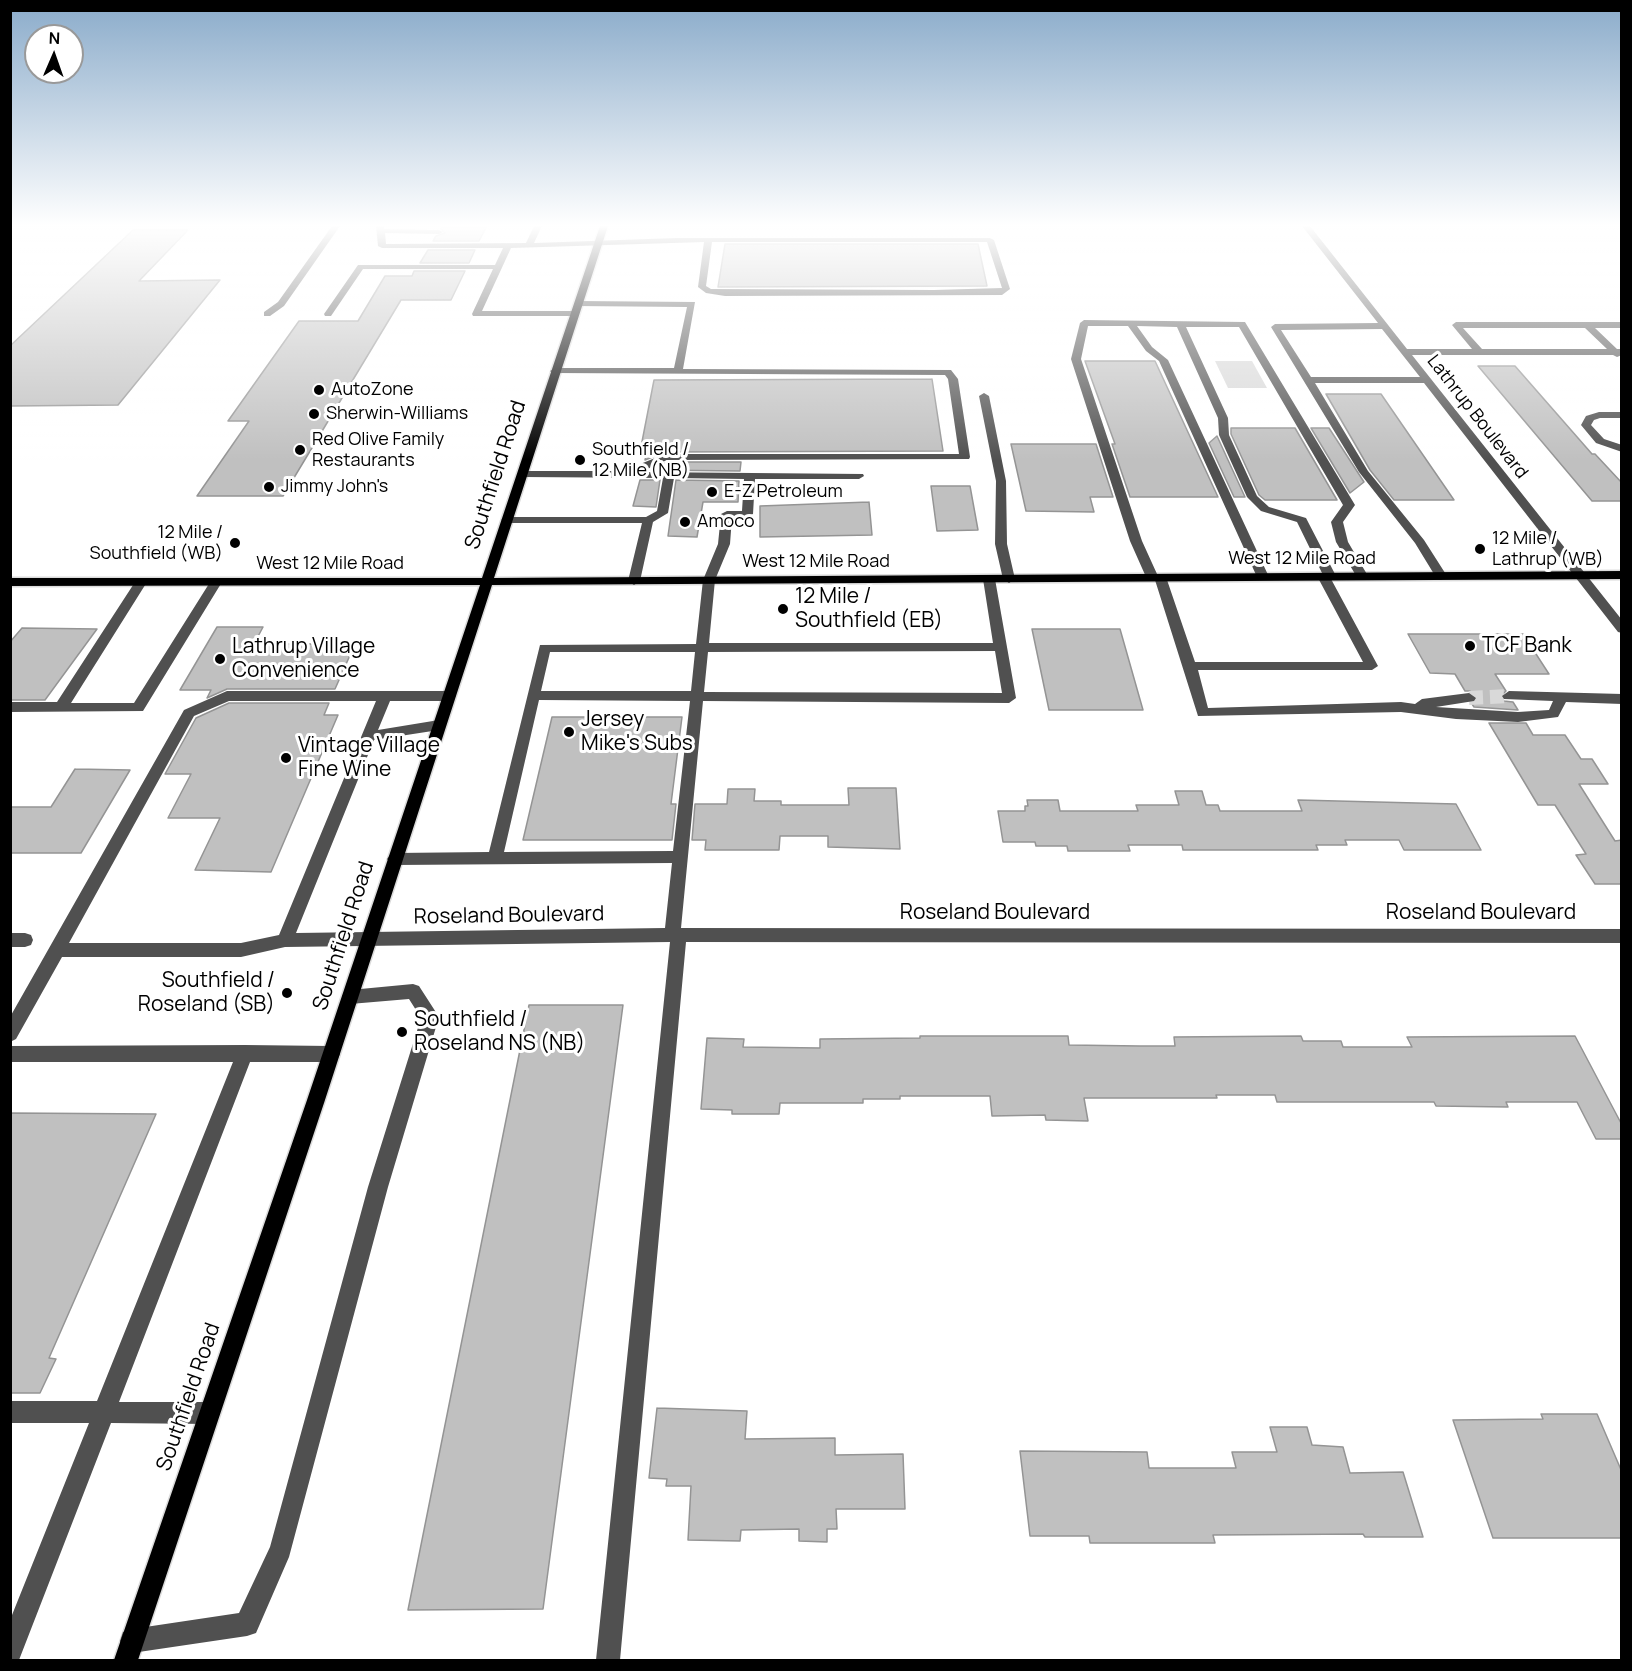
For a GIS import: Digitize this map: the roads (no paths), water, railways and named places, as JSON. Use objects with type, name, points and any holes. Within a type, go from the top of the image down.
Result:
[{"type":"main road","name":"Southfield Road","points":[[129,1651],[350,997],[578,304]]},
{"type":"main road","name":"West 12 Mile Road","points":[[10,582],[486,582],[1622,575]]},
{"type":"street","points":[[267,314],[281,304]]},
{"type":"street","points":[[328,314],[335,304]]},
{"type":"street","points":[[481,304],[476,314],[575,314]]},
{"type":"street","points":[[578,304],[692,304],[678,372]]},
{"type":"street","name":"Lathrup Boulevard","points":[[1366,304],[1622,629]]},
{"type":"street","points":[[1362,576],[1342,542],[1337,522],[1349,505],[1242,324],[1084,323],[1076,358],[1136,541],[1156,577],[1190,666],[1203,713],[1401,707],[1469,698]]},
{"type":"street","points":[[1131,323],[1149,349],[1163,360],[1263,577]]},
{"type":"street","points":[[1180,324],[1223,418],[1224,435],[1252,497],[1266,509],[1302,520],[1372,666],[1190,666]]},
{"type":"street","points":[[1479,352],[1456,325],[1622,325]]},
{"type":"street","points":[[1587,325],[1619,354]]},
{"type":"street","points":[[1383,326],[1275,327],[1364,472],[1419,542],[1441,576]]},
{"type":"street","points":[[1404,352],[1619,354]]},
{"type":"street","points":[[555,371],[948,372],[952,379],[965,457],[665,457],[626,474]]},
{"type":"street","points":[[1308,380],[1426,380]]},
{"type":"street","points":[[984,396],[1001,481],[1001,544],[1009,579]]},
{"type":"street","points":[[1622,415],[1599,415],[1590,418],[1586,425],[1599,441],[1622,448]]},
{"type":"street","points":[[523,474],[860,476]]},
{"type":"street","points":[[507,520],[648,520],[662,513],[669,474]]},
{"type":"street","points":[[608,1660],[681,857],[709,580],[724,544],[727,514],[747,514],[750,475]]},
{"type":"street","points":[[634,581],[648,520]]},
{"type":"street","points":[[533,695],[1009,698],[989,579]]},
{"type":"street","points":[[61,707],[141,582]]},
{"type":"street","points":[[10,707],[138,708],[216,582]]},
{"type":"street","points":[[495,858],[545,648],[1000,647]]},
{"type":"street","points":[[10,1034],[189,713],[227,696],[449,696]]},
{"type":"street","points":[[285,940],[385,696]]},
{"type":"street","points":[[1509,696],[1622,699]]},
{"type":"street","points":[[1401,707],[1456,714],[1518,717],[1553,714],[1562,697]]},
{"type":"street","points":[[368,736],[439,725]]},
{"type":"street","points":[[395,859],[681,857]]},
{"type":"street","name":"Roseland Boulevard","points":[[57,950],[241,950],[285,940],[675,935],[1622,936]]},
{"type":"street","points":[[129,1651],[247,1624],[281,1549],[378,1187],[430,1017],[413,992],[350,997]]},
{"type":"street","points":[[10,1652],[245,1053]]},
{"type":"street","points":[[10,1054],[331,1054]]},
{"type":"street","points":[[10,1412],[208,1413]]},
{"type":"tunnel","points":[[1469,698],[1509,696]]},
{"type":"place","name":"AutoZone","points":[[319,390]]},
{"type":"place","name":"Sherwin-Williams","points":[[314,414]]},
{"type":"place","name":"Red Olive Family Restaurants","points":[[300,450]]},
{"type":"place","name":"Southfield / 12 Mile (NB)","points":[[580,460]]},
{"type":"place","name":"Jimmy John's","points":[[269,487]]},
{"type":"place","name":"E-Z Petroleum","points":[[712,492]]},
{"type":"place","name":"Amoco","points":[[685,522]]},
{"type":"place","name":"12 Mile / Southfield (WB)","points":[[235,543]]},
{"type":"place","name":"12 Mile / Lathrup (WB)","points":[[1480,549]]},
{"type":"place","name":"12 Mile / Southfield (EB)","points":[[783,609]]},
{"type":"place","name":"TCF Bank","points":[[1470,646]]},
{"type":"place","name":"Lathrup Village Convenience","points":[[220,659]]},
{"type":"place","name":"Jersey Mike's Subs","points":[[569,732]]},
{"type":"place","name":"Vintage Village Fine Wine","points":[[286,758]]},
{"type":"place","name":"Southfield / Roseland (SB)","points":[[287,993]]},
{"type":"place","name":"Southfield / Roseland NS (NB)","points":[[402,1032]]}]
